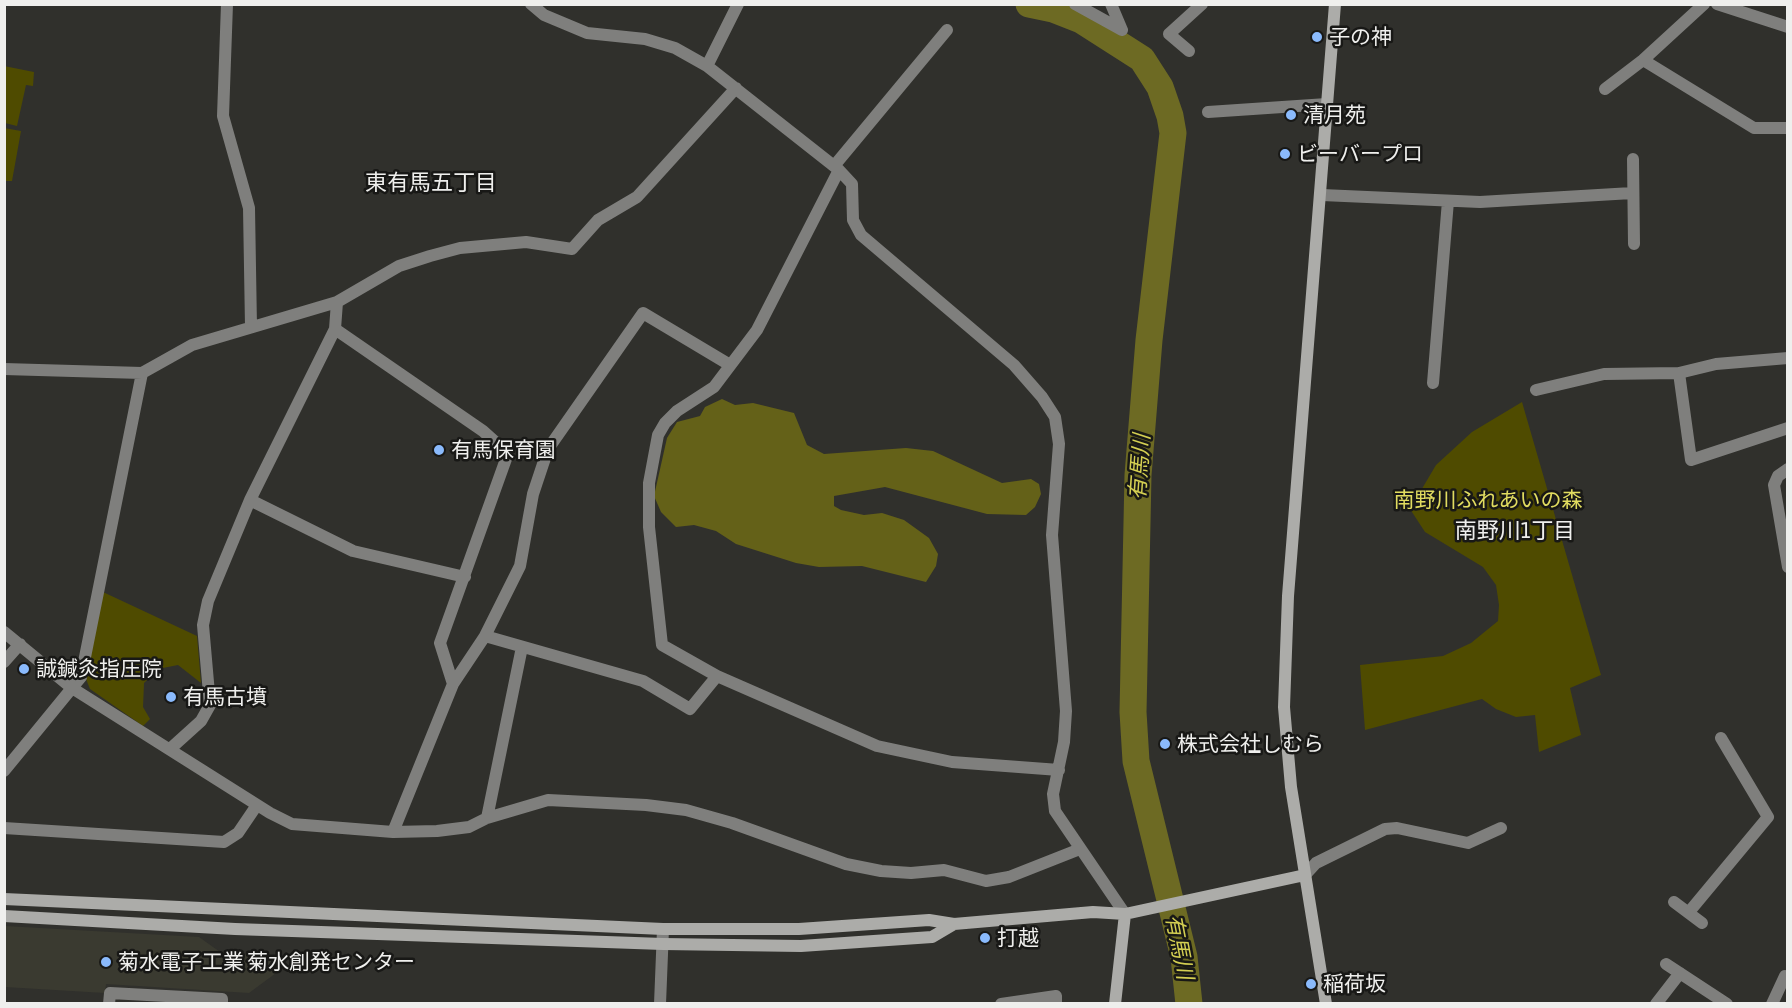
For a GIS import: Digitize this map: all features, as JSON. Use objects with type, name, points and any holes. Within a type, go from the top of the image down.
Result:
[{"type":"street","points":[[227,4],[223,116],[249,208],[251,327]]},
{"type":"street","points":[[531,4],[544,15],[587,33],[645,39],[675,48],[707,66],[736,88],[836,168],[852,184],[853,220],[861,235],[1014,365],[1042,397],[1055,417],[1059,444],[1052,535],[1066,711],[1059,770],[1053,794],[1055,811],[1125,914],[1115,1004]]},
{"type":"street","points":[[707,66],[738,4]]},
{"type":"street","points":[[1075,4],[1122,30],[1111,4]]},
{"type":"street","points":[[1189,51],[1169,34],[1202,4]]},
{"type":"street","points":[[1326,1004],[1291,787],[1284,707],[1288,596],[1322,195],[1335,4]]},
{"type":"street","points":[[1605,89],[1643,60],[1704,4]]},
{"type":"street","points":[[1717,4],[1788,27]]},
{"type":"street","points":[[947,30],[836,168],[757,330],[714,387],[665,423],[658,435],[650,483],[649,527],[662,645],[717,676],[877,746],[952,762],[1059,770]]},
{"type":"street","points":[[1643,60],[1754,128],[1788,128]]},
{"type":"street","points":[[4,369],[142,373],[192,345],[337,302],[399,266],[460,248],[526,242],[572,249],[598,219],[637,197],[736,88]]},
{"type":"street","points":[[1208,112],[1327,104]]},
{"type":"street","points":[[1633,159],[1634,244]]},
{"type":"street","points":[[1322,195],[1480,202],[1632,194]]},
{"type":"street","points":[[1433,383],[1448,201]]},
{"type":"street","points":[[170,749],[201,722],[210,705],[203,626],[208,601],[250,500],[335,329],[337,302]]},
{"type":"street","points":[[393,832],[453,684],[485,636],[520,566],[533,494],[548,449],[643,313],[730,365]]},
{"type":"street","points":[[335,329],[483,431],[503,449],[506,459],[440,644],[453,684]]},
{"type":"street","points":[[1536,390],[1604,374],[1678,373],[1716,364],[1788,358]]},
{"type":"street","points":[[4,771],[81,677],[142,373]]},
{"type":"street","points":[[1678,373],[1691,460],[1788,428]]},
{"type":"street","points":[[1788,469],[1778,476],[1773,485],[1788,567]]},
{"type":"street","points":[[250,500],[352,551],[465,577]]},
{"type":"street","points":[[4,632],[72,688],[257,805],[292,824],[393,832],[469,827],[488,818],[548,800],[646,805],[686,810],[732,823],[846,864],[881,871],[911,873],[944,870],[986,881],[1009,878],[1080,849]]},
{"type":"street","points":[[485,636],[642,681],[690,709],[717,676]]},
{"type":"street","points":[[4,662],[20,644]]},
{"type":"street","points":[[488,818],[522,647]]},
{"type":"street","points":[[1689,912],[1768,817],[1721,738]]},
{"type":"street","points":[[4,828],[224,842],[238,833],[257,805]]},
{"type":"street","points":[[4,899],[663,929],[799,929],[929,920],[954,924],[1093,912],[1125,914],[1305,875],[1316,864],[1385,829],[1397,828],[1468,843],[1502,828]]},
{"type":"street","points":[[1674,902],[1702,923]]},
{"type":"street","points":[[4,916],[235,929],[663,944],[801,946],[932,937],[954,924]]},
{"type":"street","points":[[660,1004],[663,929]]},
{"type":"street","points":[[1666,964],[1727,1004]]},
{"type":"street","points":[[1656,1004],[1680,973]]},
{"type":"street","points":[[1773,1004],[1785,976]]},
{"type":"street","points":[[110,1004],[110,993],[222,999],[222,1004]]},
{"type":"street","points":[[1001,1004],[1056,996],[1056,1004]]},
{"type":"shaded area","points":[[722,399],[735,405],[753,403],[794,413],[807,445],[824,454],[906,448],[933,451],[1002,483],[1031,479],[1039,484],[1041,494],[1035,507],[1026,515],[987,514],[885,487],[834,496],[834,506],[841,510],[864,515],[882,513],[904,520],[929,538],[938,554],[936,566],[926,582],[862,566],[819,567],[796,563],[736,544],[716,531],[694,525],[676,527],[661,512],[654,496],[667,438],[677,422],[700,416],[705,407]]},
{"type":"shaded area","points":[[5,926],[199,937],[220,952],[274,957],[276,973],[249,993],[106,984],[105,993],[5,987]]},
{"type":"green space","points":[[4,66],[34,72],[33,86],[26,85],[17,126],[5,123]]},
{"type":"green space","points":[[4,128],[21,131],[12,181],[5,181]]},
{"type":"green space","name":"南野川ふれあいの森","points":[[1522,402],[1601,675],[1570,688],[1581,735],[1539,752],[1535,715],[1516,717],[1496,709],[1482,699],[1365,730],[1360,665],[1443,656],[1471,643],[1498,621],[1499,605],[1496,585],[1483,567],[1425,532],[1410,509],[1436,465],[1472,432]]},
{"type":"green space","points":[[103,592],[197,636],[201,683],[178,665],[158,669],[144,683],[143,707],[150,719],[143,726],[90,689],[86,679]]},
{"type":"waterway","name":"有馬川","points":[[1029,4],[1053,9],[1081,20],[1142,59],[1160,87],[1173,133],[1149,340],[1138,475],[1133,712],[1136,761],[1184,957],[1189,1004]]},
{"type":"place","name":"子の神","points":[[1317,37]]},
{"type":"place","name":"清月苑","points":[[1291,115]]},
{"type":"place","name":"ビーバープロ","points":[[1285,154]]},
{"type":"place","name":"有馬保育園","points":[[439,450]]},
{"type":"place","name":"誠鍼灸指圧院","points":[[24,669]]},
{"type":"place","name":"有馬古墳","points":[[171,697]]},
{"type":"place","name":"株式会社しむら","points":[[1165,744]]},
{"type":"place","name":"打越","points":[[985,938]]},
{"type":"place","name":"菊水電子工業 菊水創発センター","points":[[106,962]]},
{"type":"place","name":"稲荷坂","points":[[1311,984]]},
{"type":"district","name":"東有馬五丁目","points":[[431,183]]},
{"type":"district","name":"南野川1丁目","points":[[1515,531]]}]
